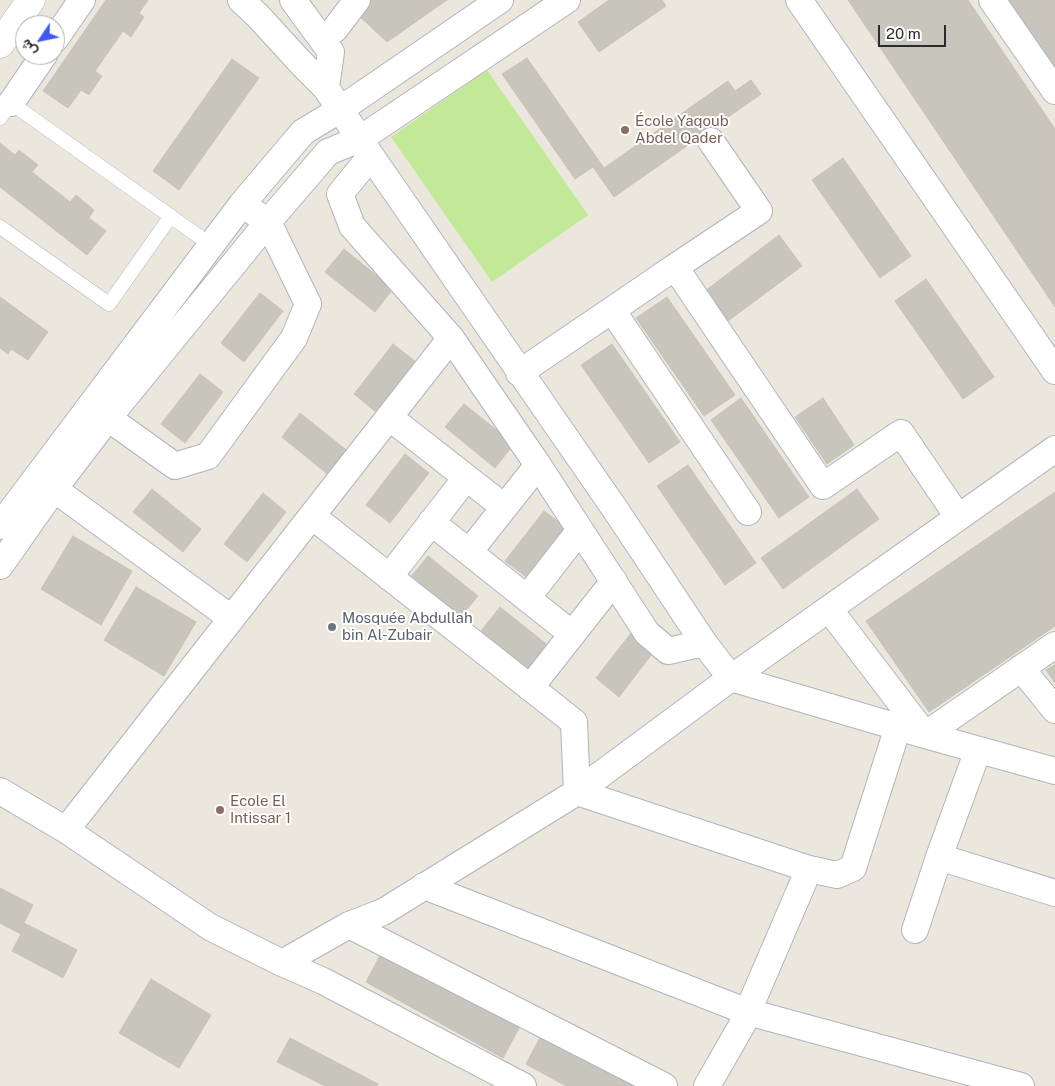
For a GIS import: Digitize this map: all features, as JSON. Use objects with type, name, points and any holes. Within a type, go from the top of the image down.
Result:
[{"type":"main road","points":[[0,44],[31,0]]},
{"type":"street","points":[[65,25],[82,0]]},
{"type":"street","points":[[241,0],[326,88],[704,643],[731,678],[924,735],[1055,771]]},
{"type":"street","points":[[293,0],[331,52],[326,88]]},
{"type":"street","points":[[335,29],[357,0]]},
{"type":"street","points":[[0,526],[242,204],[304,132],[341,109],[500,0]]},
{"type":"street","points":[[566,0],[366,147],[340,194],[352,226],[451,338],[538,465],[647,633],[668,651],[704,643]]},
{"type":"street","points":[[799,0],[1055,371]]},
{"type":"street","points":[[992,0],[1055,91]]},
{"type":"street","points":[[5,110],[37,65]]},
{"type":"street","points":[[520,373],[758,211],[711,141]]},
{"type":"street","points":[[0,566],[54,489],[108,418],[268,222],[328,152],[366,147]]},
{"type":"street","points":[[108,418],[176,466],[208,456],[294,338],[308,304],[268,222],[242,204]]},
{"type":"street","points":[[675,268],[823,486],[901,433],[958,517]]},
{"type":"street","points":[[612,310],[748,512]]},
{"type":"street","points":[[66,830],[451,338]]},
{"type":"street","points":[[389,417],[504,507]]},
{"type":"street","points":[[282,963],[349,925],[383,912],[577,792],[731,678],[1055,449]]},
{"type":"street","points":[[469,552],[538,465]]},
{"type":"street","points":[[389,577],[466,478]]},
{"type":"street","points":[[54,489],[231,618]]},
{"type":"street","points":[[312,516],[574,722],[577,792]]},
{"type":"street","points":[[431,522],[572,634]]},
{"type":"street","points":[[527,598],[580,530]]},
{"type":"street","points":[[530,688],[614,581]]},
{"type":"street","points":[[829,609],[924,735]]},
{"type":"street","points":[[924,735],[1055,645]]},
{"type":"street","points":[[1021,668],[1055,710]]},
{"type":"street","points":[[577,792],[809,869],[837,874],[853,868],[898,727]]},
{"type":"street","points":[[915,930],[978,750]]},
{"type":"street","points":[[0,791],[66,830],[210,927],[323,981],[523,1086]]},
{"type":"street","points":[[939,857],[1055,893]]},
{"type":"street","points":[[707,1086],[742,1025],[809,869]]},
{"type":"street","points":[[424,886],[748,1012],[1021,1086]]},
{"type":"street","points":[[349,925],[664,1086]]},
{"type":"lane","points":[[5,110],[171,216],[211,245]]},
{"type":"lane","points":[[0,227],[109,304],[171,216]]},
{"type":"green space","points":[[487,70],[588,215],[492,282],[391,137]]},
{"type":"building","points":[[106,0],[148,0],[139,13],[144,17],[131,37],[123,31],[95,71],[102,76],[89,95],[81,90],[68,108],[43,91],[61,65],[65,65],[65,59]]},
{"type":"building","points":[[369,0],[447,0],[387,42],[358,15]]},
{"type":"building","points":[[609,0],[662,0],[666,6],[599,52],[578,22]]},
{"type":"building","points":[[848,0],[968,0],[1055,129],[1055,307]]},
{"type":"building","points":[[1007,0],[1055,0],[1055,71]]},
{"type":"building","points":[[527,58],[604,168],[728,81],[735,91],[751,80],[761,94],[614,197],[593,167],[575,179],[502,74]]},
{"type":"building","points":[[232,59],[259,78],[179,190],[153,171]]},
{"type":"building","points":[[0,143],[15,155],[19,150],[38,165],[32,172],[70,202],[76,195],[94,210],[89,218],[106,231],[87,255],[0,187]]},
{"type":"building","points":[[843,158],[911,256],[880,278],[812,180]]},
{"type":"building","points":[[779,235],[802,266],[720,327],[697,297]]},
{"type":"building","points":[[344,249],[393,289],[375,312],[325,272]]},
{"type":"building","points":[[926,279],[994,377],[963,399],[895,301]]},
{"type":"building","points":[[260,293],[283,311],[244,362],[221,343]]},
{"type":"building","points":[[0,297],[48,332],[28,360],[11,349],[8,354],[0,348]]},
{"type":"building","points":[[667,297],[735,395],[704,416],[636,318]]},
{"type":"building","points":[[393,344],[416,362],[377,413],[354,394]]},
{"type":"building","points":[[612,344],[680,442],[649,463],[581,365]]},
{"type":"building","points":[[200,374],[223,392],[185,443],[161,424]]},
{"type":"building","points":[[741,398],[809,497],[779,518],[711,420]]},
{"type":"building","points":[[823,398],[854,445],[827,464],[795,417]]},
{"type":"building","points":[[464,404],[514,444],[495,468],[445,427]]},
{"type":"building","points":[[300,413],[350,453],[331,477],[282,437]]},
{"type":"building","points":[[405,454],[429,473],[390,523],[366,505]]},
{"type":"building","points":[[688,465],[756,563],[725,585],[657,486]]},
{"type":"building","points":[[152,489],[201,529],[183,552],[133,512]]},
{"type":"building","points":[[857,489],[879,519],[783,589],[761,558]]},
{"type":"building","points":[[1055,492],[1055,626],[929,712],[866,621]]},
{"type":"building","points":[[263,493],[286,512],[247,562],[224,544]]},
{"type":"building","points":[[544,511],[568,529],[529,579],[505,561]]},
{"type":"building","points":[[73,536],[132,571],[101,625],[41,589]]},
{"type":"building","points":[[428,556],[478,596],[459,619],[409,579]]},
{"type":"building","points":[[136,587],[196,622],[164,676],[104,640]]},
{"type":"building","points":[[500,607],[550,647],[531,671],[481,631]]},
{"type":"building","points":[[635,628],[658,646],[619,697],[596,678]]},
{"type":"building","points":[[1055,665],[1055,683],[1046,670]]},
{"type":"building","points":[[0,888],[33,905],[24,923],[77,950],[63,978],[12,951],[21,934],[0,923]]},
{"type":"building","points":[[383,950],[520,1026],[503,1058],[366,982]]},
{"type":"building","points":[[151,979],[211,1015],[179,1068],[119,1033]]},
{"type":"building","points":[[543,1032],[641,1086],[566,1086],[526,1064]]},
{"type":"building","points":[[290,1038],[378,1084],[377,1086],[325,1086],[277,1062]]},
{"type":"place","name":"École Yaqoub Abdel Qader","points":[[625,130]]},
{"type":"place","name":"Mosquée Abdullah bin Al-Zubair","points":[[332,627]]},
{"type":"place","name":"Ecole El Intissar 1","points":[[220,810]]}]
